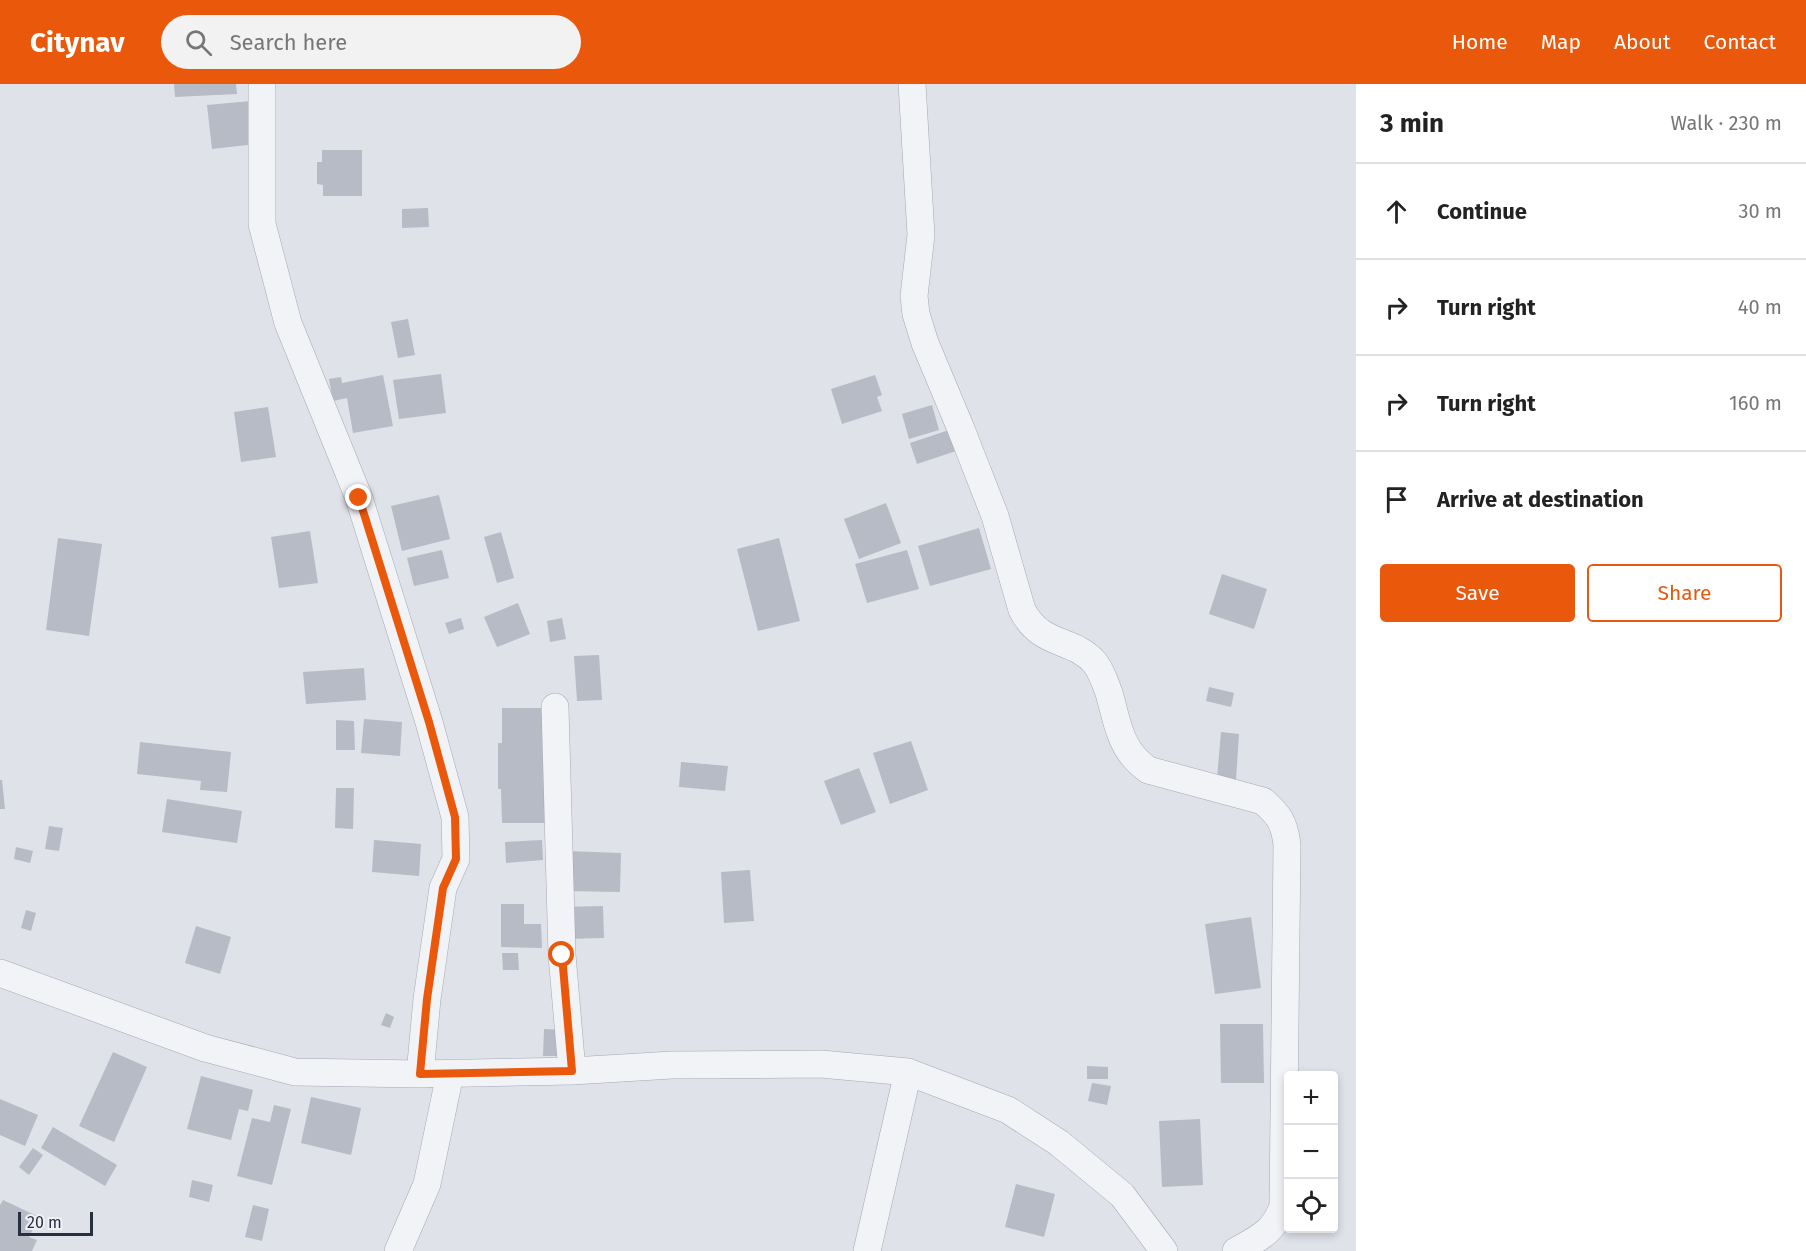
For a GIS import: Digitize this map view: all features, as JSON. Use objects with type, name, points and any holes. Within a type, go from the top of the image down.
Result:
[{"type":"street","points":[[262,84],[262,224],[285,312],[359,498],[429,722],[455,817],[456,859],[443,888],[427,999],[420,1074]]},
{"type":"street","points":[[912,84],[921,235],[915,296],[916,314],[925,343],[994,516],[1022,610],[1028,622],[1040,633],[1085,654],[1096,664],[1104,678],[1124,742],[1134,758],[1148,770],[1263,801],[1276,812],[1285,826],[1287,843],[1283,1206],[1278,1218],[1265,1235],[1236,1251]]},
{"type":"street","points":[[555,707],[562,955],[572,1071]]},
{"type":"street","points":[[0,973],[205,1048],[295,1072],[450,1074],[572,1071],[672,1065],[821,1064],[909,1072],[1008,1110],[1059,1143],[1122,1195],[1164,1251]]},
{"type":"street","points":[[867,1251],[909,1072]]},
{"type":"street","points":[[398,1251],[427,1184],[450,1074]]},
{"type":"building","points":[[174,84],[236,84],[237,94],[175,97]]},
{"type":"building","points":[[251,101],[256,144],[212,149],[207,105]]},
{"type":"building","points":[[322,150],[362,150],[362,196],[323,196],[323,185],[317,184],[317,162],[322,162]]},
{"type":"building","points":[[428,208],[429,227],[402,228],[402,209]]},
{"type":"building","points":[[408,319],[415,355],[398,358],[391,322]]},
{"type":"building","points":[[441,374],[446,413],[399,419],[393,380]]},
{"type":"building","points":[[383,375],[393,426],[353,433],[347,398],[333,401],[329,379],[341,377],[342,383]]},
{"type":"building","points":[[875,375],[882,395],[877,397],[882,411],[842,424],[831,389]]},
{"type":"building","points":[[932,405],[939,430],[909,439],[902,414]]},
{"type":"building","points":[[268,407],[276,457],[241,462],[234,412]]},
{"type":"building","points":[[949,430],[956,451],[917,464],[910,443]]},
{"type":"building","points":[[439,495],[450,539],[402,551],[391,506]]},
{"type":"building","points":[[886,503],[901,543],[859,559],[844,519]]},
{"type":"building","points":[[979,528],[991,569],[930,586],[918,546]]},
{"type":"building","points":[[310,531],[318,583],[279,588],[271,537]]},
{"type":"building","points":[[501,532],[514,578],[497,583],[484,537]]},
{"type":"building","points":[[58,538],[102,544],[89,636],[46,630]]},
{"type":"building","points":[[779,538],[800,621],[758,631],[737,549]]},
{"type":"building","points":[[442,550],[449,578],[414,586],[407,558]]},
{"type":"building","points":[[907,550],[919,589],[867,603],[855,564]]},
{"type":"building","points":[[1222,574],[1267,589],[1254,629],[1209,614]]},
{"type":"building","points":[[518,603],[530,634],[497,647],[484,617]]},
{"type":"building","points":[[461,618],[464,629],[449,634],[445,623]]},
{"type":"building","points":[[562,618],[566,639],[550,642],[547,621]]},
{"type":"building","points":[[599,655],[602,700],[577,701],[574,656]]},
{"type":"building","points":[[364,668],[366,700],[306,704],[303,672]]},
{"type":"building","points":[[1209,687],[1234,693],[1231,707],[1206,701]]},
{"type":"building","points":[[502,708],[551,708],[552,823],[502,823],[501,789],[498,789],[498,743],[502,743]]},
{"type":"building","points":[[364,719],[402,722],[400,756],[361,753]]},
{"type":"building","points":[[336,720],[354,721],[355,750],[336,750]]},
{"type":"building","points":[[1221,732],[1239,734],[1236,780],[1217,778]]},
{"type":"building","points":[[911,741],[928,790],[890,804],[873,753]]},
{"type":"building","points":[[140,742],[231,752],[227,792],[200,790],[201,781],[137,774]]},
{"type":"building","points":[[681,762],[728,766],[725,791],[679,787]]},
{"type":"building","points":[[859,768],[876,812],[841,825],[824,781]]},
{"type":"building","points":[[0,780],[2,780],[5,809],[0,809]]},
{"type":"building","points":[[336,788],[354,788],[353,829],[335,828]]},
{"type":"building","points":[[167,799],[242,811],[237,843],[162,832]]},
{"type":"building","points":[[49,826],[63,828],[59,851],[45,849]]},
{"type":"building","points":[[374,840],[421,844],[419,876],[372,872]]},
{"type":"building","points":[[542,840],[543,860],[506,863],[505,842]]},
{"type":"building","points":[[16,847],[33,851],[30,863],[14,859]]},
{"type":"building","points":[[567,851],[621,853],[620,892],[566,891]]},
{"type":"building","points":[[750,870],[754,921],[724,923],[721,872]]},
{"type":"building","points":[[501,904],[524,904],[524,924],[541,924],[542,948],[501,947]]},
{"type":"building","points":[[603,906],[604,938],[564,939],[562,907]]},
{"type":"building","points":[[26,910],[36,913],[31,931],[21,928]]},
{"type":"building","points":[[1251,917],[1261,988],[1215,994],[1205,924]]},
{"type":"building","points":[[196,926],[231,937],[220,974],[185,963]]},
{"type":"building","points":[[502,953],[518,953],[519,970],[503,970]]},
{"type":"building","points":[[386,1013],[394,1017],[390,1028],[381,1025]]},
{"type":"building","points":[[1220,1024],[1263,1024],[1264,1083],[1221,1083]]},
{"type":"building","points":[[544,1029],[563,1030],[563,1056],[543,1056]]},
{"type":"building","points":[[113,1052],[147,1067],[114,1142],[79,1126]]},
{"type":"building","points":[[1087,1066],[1108,1067],[1108,1079],[1087,1079]]},
{"type":"building","points":[[201,1076],[253,1090],[248,1111],[239,1109],[231,1140],[187,1129]]},
{"type":"building","points":[[1092,1083],[1111,1086],[1107,1105],[1088,1101]]},
{"type":"building","points":[[311,1097],[361,1108],[351,1155],[301,1143]]},
{"type":"building","points":[[0,1099],[38,1115],[25,1146],[0,1135]]},
{"type":"building","points":[[274,1105],[291,1109],[272,1185],[237,1176],[252,1118],[270,1122]]},
{"type":"building","points":[[1200,1119],[1203,1185],[1162,1187],[1159,1121]]},
{"type":"building","points":[[53,1127],[117,1165],[105,1186],[41,1148]]},
{"type":"building","points":[[33,1148],[43,1155],[29,1175],[19,1167]]},
{"type":"building","points":[[192,1180],[213,1185],[209,1202],[189,1197]]},
{"type":"building","points":[[1016,1184],[1055,1194],[1044,1237],[1005,1227]]},
{"type":"building","points":[[3,1200],[39,1217],[29,1237],[37,1240],[32,1251],[0,1251],[0,1205]]},
{"type":"building","points":[[253,1205],[269,1209],[262,1241],[245,1237]]},
{"type":"route","points":[[359,498],[429,722],[455,817],[456,859],[443,888],[427,999],[420,1074],[572,1071],[562,955]]}]
